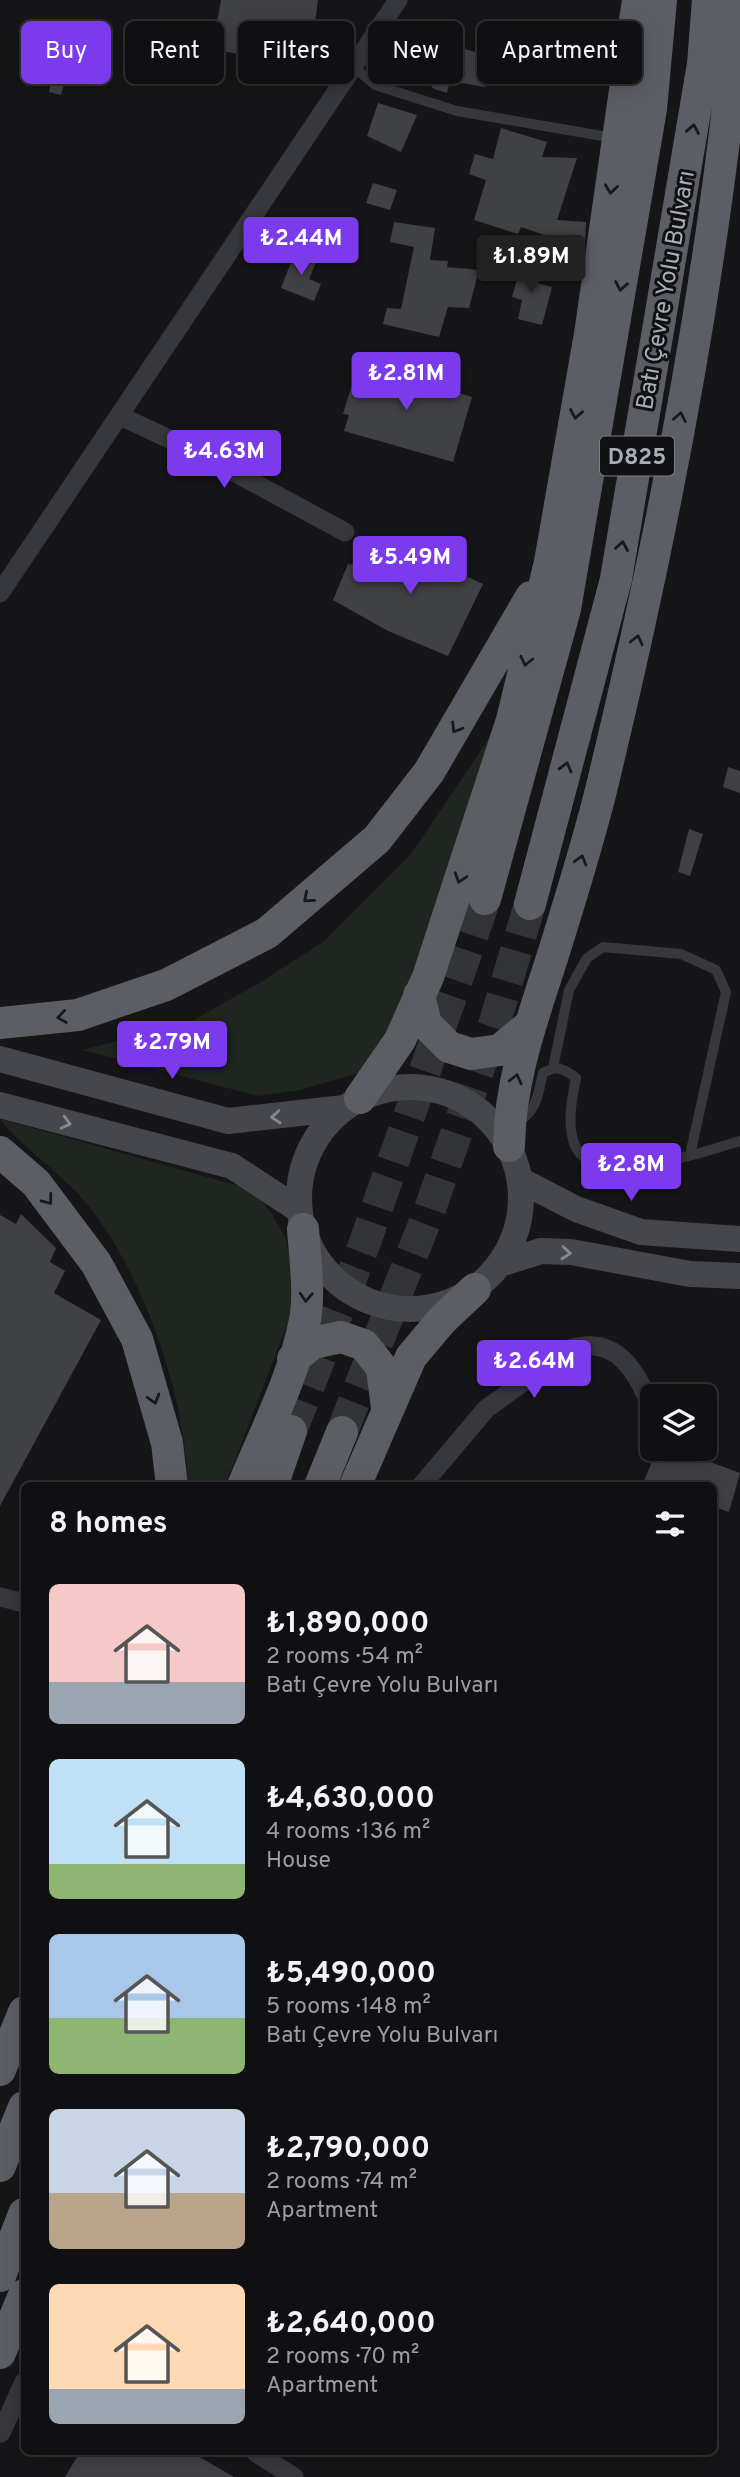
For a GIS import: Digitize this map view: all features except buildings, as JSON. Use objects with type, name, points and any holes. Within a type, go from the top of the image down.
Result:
[{"type":"highway","points":[[352,1103],[400,1040],[419,995],[512,720],[550,562],[590,334],[638,0]]},
{"type":"highway","name":"Batı Çevre Yolu Bulvarı","points":[[485,899],[565,610],[651,108],[661,0]]},
{"type":"highway","name":"Batı Çevre Yolu Bulvarı","points":[[530,904],[616,579],[704,64],[708,0]]},
{"type":"highway","points":[[509,1135],[510,1105],[530,1025],[601,789],[639,632],[684,397],[729,116],[739,0]]},
{"type":"highway","points":[[0,1023],[78,1015],[166,985],[267,933],[377,839],[429,772],[481,688],[550,562]]},
{"type":"highway","points":[[419,995],[426,1024],[450,1047],[471,1054],[500,1050],[530,1025]]},
{"type":"highway","points":[[0,1152],[36,1183],[96,1263],[137,1339],[167,1443],[172,1482]]},
{"type":"highway","points":[[245,1482],[293,1359],[305,1319],[301,1219]]},
{"type":"highway","points":[[357,1482],[411,1357],[442,1320],[475,1289]]},
{"type":"highway","points":[[293,1359],[313,1343],[341,1337],[364,1345],[382,1368],[387,1408]]},
{"type":"highway","points":[[273,1482],[291,1431]]},
{"type":"highway","points":[[322,1482],[342,1432]]},
{"type":"highway","points":[[0,2070],[21,2019]]},
{"type":"highway","points":[[0,2166],[21,2114]]},
{"type":"highway","points":[[0,2276],[21,2222]]},
{"type":"highway","points":[[0,2353],[21,2308]]},
{"type":"main road","points":[[0,1059],[228,1121],[352,1103],[393,1087],[428,1087],[461,1098],[509,1135],[520,1180],[521,1209],[517,1229],[500,1264],[475,1289],[443,1305],[408,1310],[373,1304],[342,1287],[317,1261],[301,1219],[300,1181],[308,1153],[323,1128],[352,1103]]},
{"type":"main road","points":[[0,1105],[232,1166],[301,1219]]},
{"type":"main road","points":[[520,1180],[576,1209],[641,1232],[740,1239]]},
{"type":"main road","points":[[500,1264],[541,1251],[571,1252],[690,1274],[740,1276]]},
{"type":"street","points":[[354,67],[398,0]]},
{"type":"street","points":[[0,593],[343,84]]},
{"type":"street","points":[[120,416],[197,452],[345,531]]},
{"type":"street","points":[[424,1482],[486,1409],[569,1349],[584,1344],[614,1351],[638,1376],[642,1384]]},
{"type":"street","points":[[0,1597],[21,1602]]},
{"type":"street","points":[[1,2433],[21,2389]]},
{"type":"street","points":[[260,2455],[294,2477]]},
{"type":"lane","points":[[354,67],[375,85],[457,111],[618,138]]},
{"type":"lane","points":[[553,1068],[569,990],[587,958],[603,947],[681,954],[716,970],[726,992],[691,1155]]},
{"type":"lane","points":[[509,1135],[528,1117],[536,1103],[543,1073],[553,1068],[563,1068],[576,1078],[571,1107],[574,1144],[589,1162],[629,1169],[740,1141]]},
{"type":"shaded area","points":[[494,731],[386,1049],[366,1071],[300,1090],[258,1096],[83,1050],[192,1021],[261,982],[324,941],[411,854]]},
{"type":"shaded area","points":[[0,1119],[250,1189],[270,1211],[286,1239],[293,1275],[289,1320],[227,1482],[188,1482],[185,1451],[171,1378],[145,1305],[129,1271],[112,1239],[82,1198]]},
{"type":"tunnel","points":[[291,1431],[364,1245],[485,899]]},
{"type":"tunnel","points":[[342,1432],[430,1209],[494,1025],[530,904]]}]
